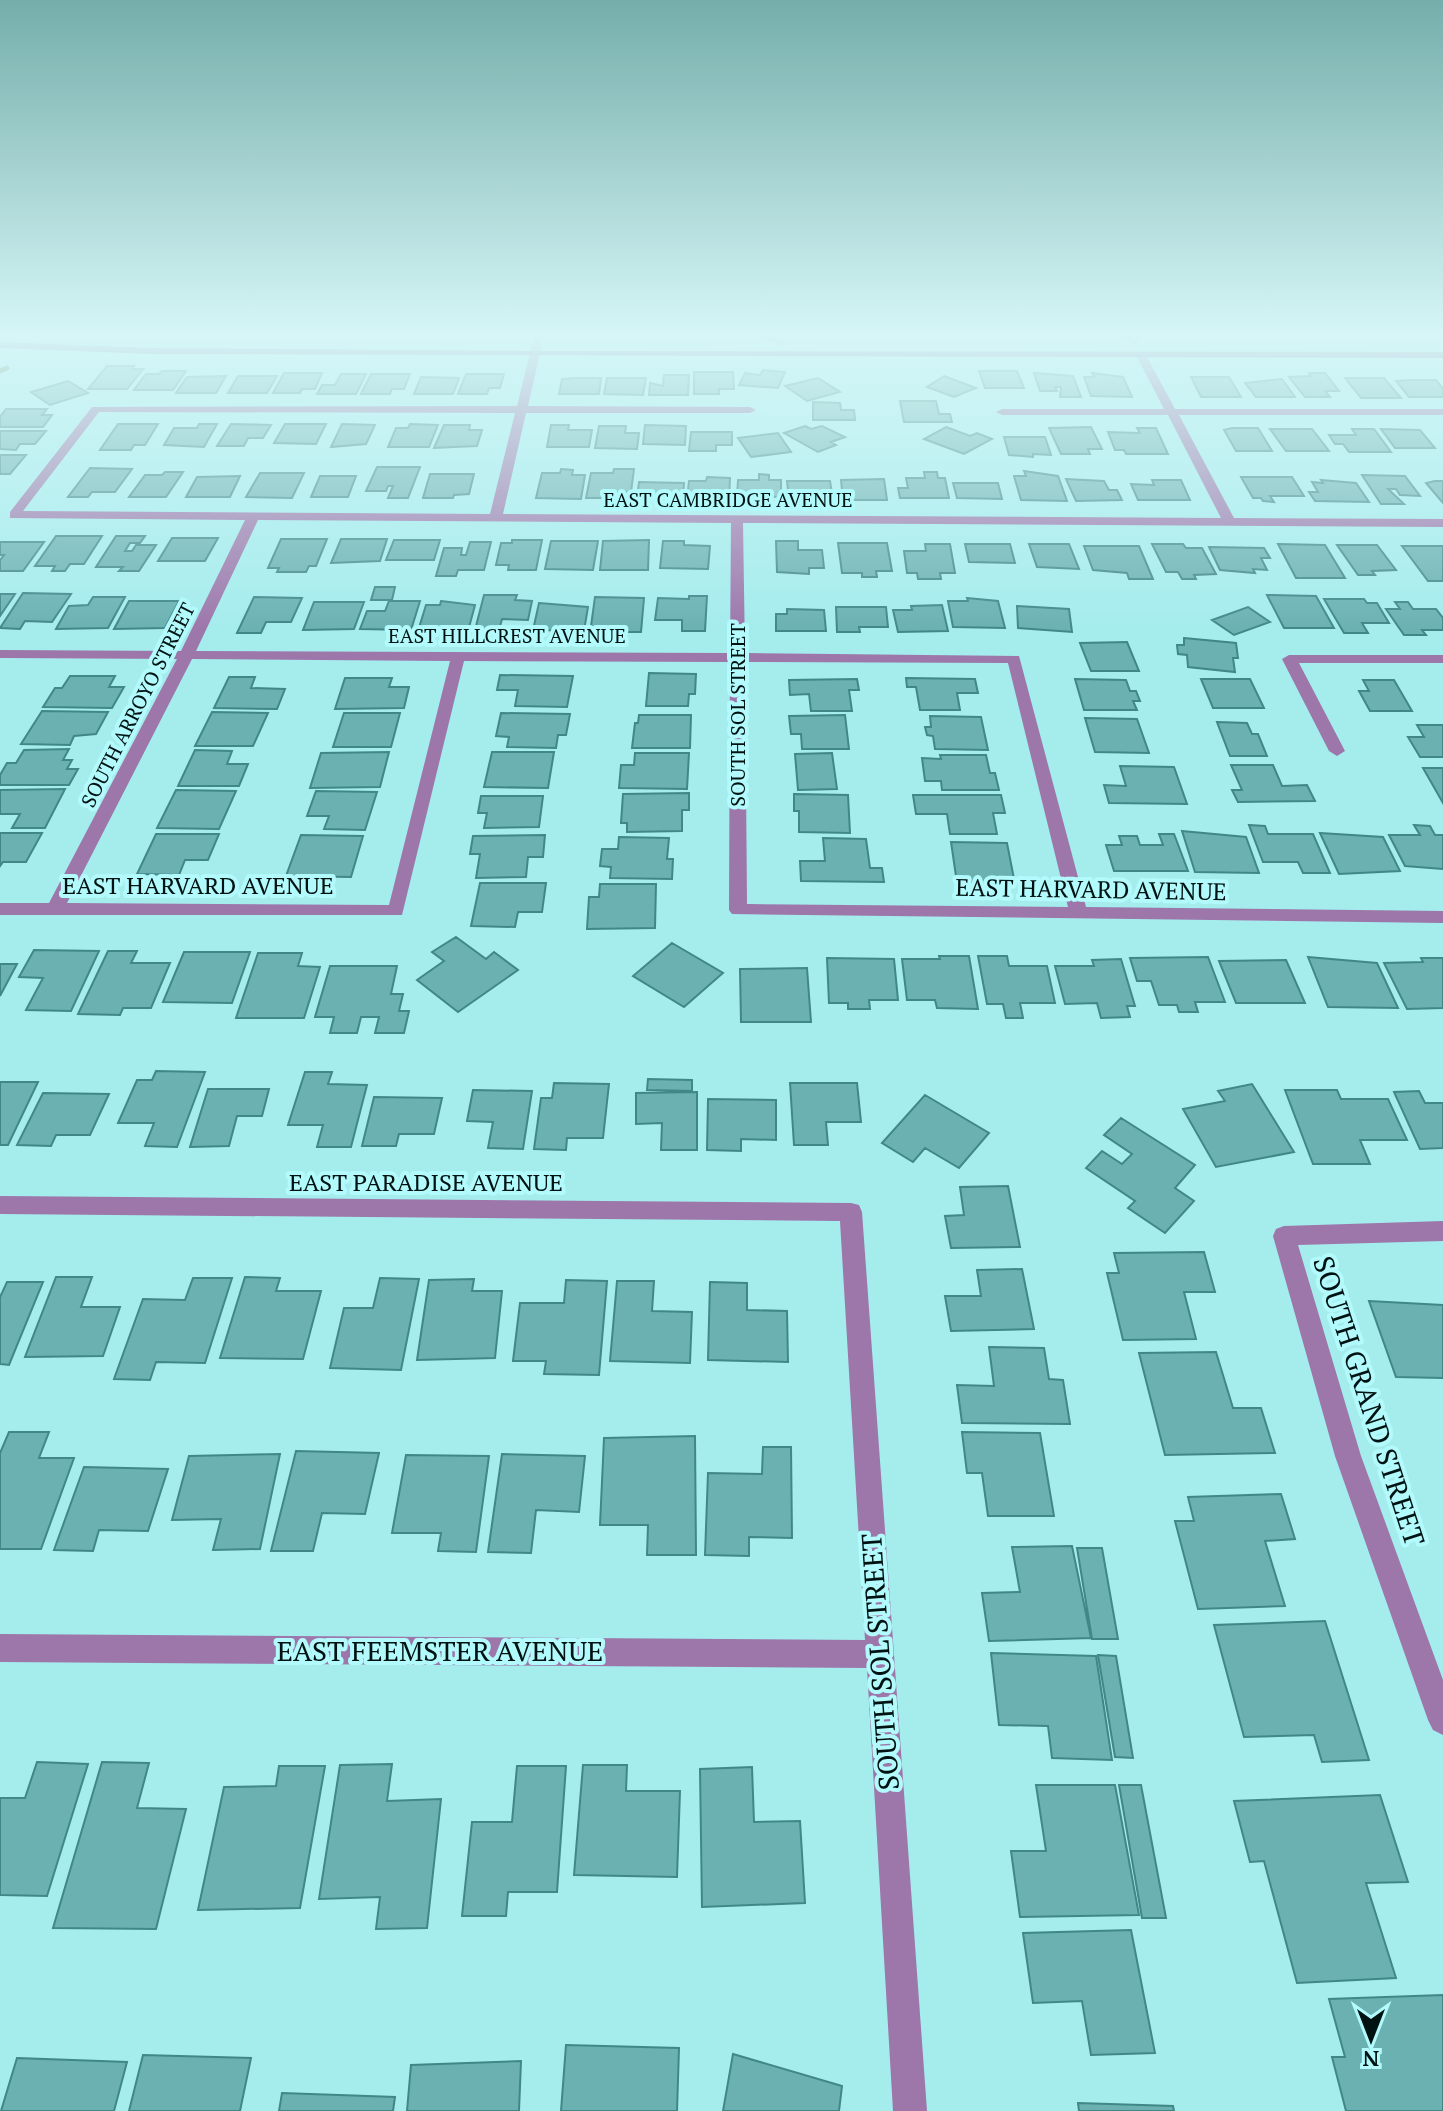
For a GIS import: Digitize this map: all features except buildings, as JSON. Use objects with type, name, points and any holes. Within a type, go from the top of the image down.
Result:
[{"type":"street","name":"EAST CAMBRIDGE AVENUE","points":[[76,435],[14,515],[1443,523]]},
{"type":"street","points":[[495,519],[515,435]]},
{"type":"street","points":[[1184,435],[1230,522]]},
{"type":"street","name":"SOUTH ARROYO STREET","points":[[55,909],[187,654],[253,517]]},
{"type":"street","name":"SOUTH SOL STREET","points":[[737,520],[738,910]]},
{"type":"street","name":"EAST HILLCREST AVENUE","points":[[0,654],[1014,659],[1079,914]]},
{"type":"street","name":"EAST HARVARD AVENUE","points":[[0,909],[396,911],[458,656]]},
{"type":"street","points":[[1337,751],[1289,659],[1443,659]]},
{"type":"street","name":"EAST HARVARD AVENUE","points":[[738,910],[1443,917]]},
{"type":"street","name":"EAST PARADISE AVENUE","points":[[0,1205],[851,1212]]},
{"type":"street","name":"SOUTH SOL STREET","points":[[851,1212],[910,2111]]},
{"type":"street","name":"SOUTH GRAND STREET","points":[[1443,1231],[1284,1236],[1348,1456],[1443,1720]]},
{"type":"street","name":"EAST FEEMSTER AVENUE","points":[[0,1648],[879,1654]]}]
